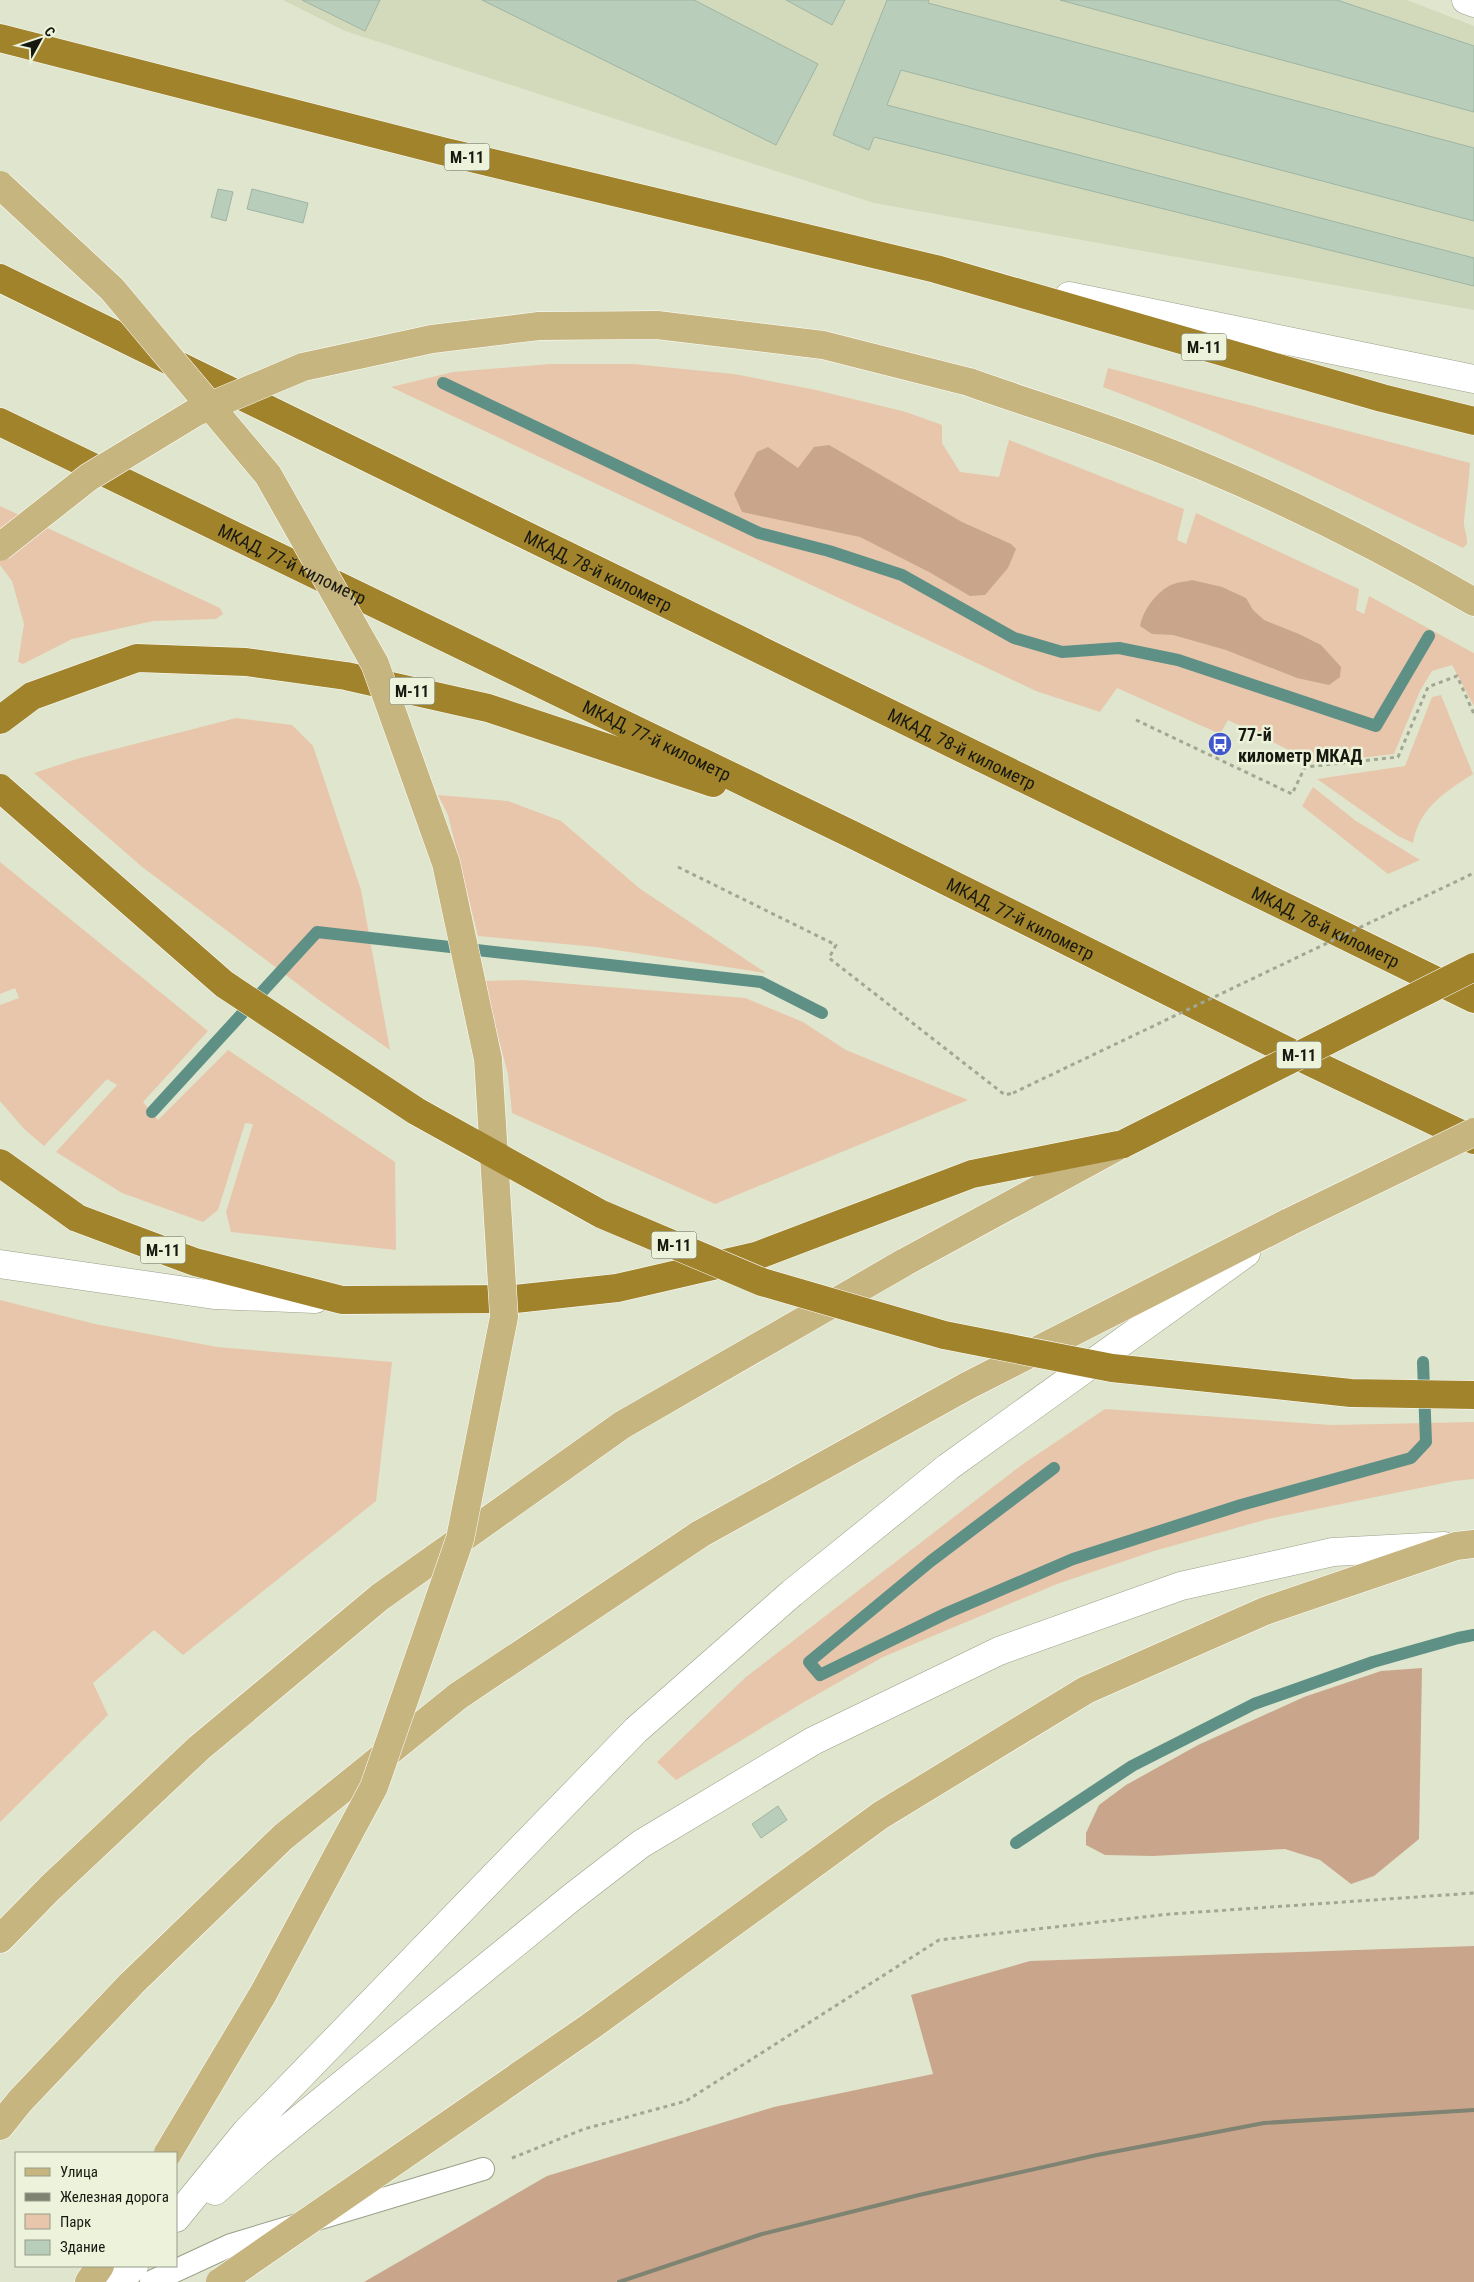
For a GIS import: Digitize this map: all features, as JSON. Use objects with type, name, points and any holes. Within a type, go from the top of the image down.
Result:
[{"type":"highway","name":"М-11","points":[[0,38],[451,153],[936,269],[1382,398],[1474,420]]},
{"type":"highway","name":"МКАД, 78-й километр","points":[[0,278],[1474,999]]},
{"type":"highway","name":"МКАД, 77-й километр","points":[[0,422],[821,820],[1312,1063],[1474,1140]]},
{"type":"highway","name":"М-11","points":[[0,720],[32,696],[137,658],[246,662],[346,676],[488,708],[821,820]]},
{"type":"highway","name":"М-11","points":[[0,788],[224,984],[416,1111],[601,1214],[762,1282],[944,1335],[1112,1368],[1351,1393],[1474,1394]]},
{"type":"highway","name":"М-11","points":[[0,1163],[77,1218],[195,1262],[342,1300],[515,1299],[617,1288],[756,1256],[972,1174],[1123,1144],[1474,967]]},
{"type":"main road","points":[[1466,0],[1474,3]]},
{"type":"main road","points":[[0,184],[112,289],[268,475],[375,664],[446,863],[488,1059],[504,1317],[460,1539],[374,1787],[264,1994],[169,2152]]},
{"type":"main road","name":"М-11","points":[[936,269],[1474,378]]},
{"type":"main road","points":[[0,547],[89,476],[196,412],[303,367],[432,338],[540,326],[657,325],[823,345],[969,382],[1137,440],[1279,500],[1425,573],[1474,602]]},
{"type":"main road","points":[[0,2126],[20,2102],[132,1983],[283,1837],[458,1696],[700,1534],[967,1386],[1290,1222],[1474,1132]]},
{"type":"main road","points":[[0,1939],[50,1888],[198,1748],[380,1597],[622,1425],[897,1267],[1123,1144]]},
{"type":"main road","points":[[178,2216],[246,2132],[636,1730],[792,1593],[948,1467],[1290,1222]]},
{"type":"main road","points":[[0,1264],[214,1295],[342,1300]]},
{"type":"main road","points":[[220,2282],[591,2026],[881,1815],[1086,1690],[1265,1611],[1465,1545]]},
{"type":"main road","points":[[178,2223],[258,2153],[563,1904],[641,1844],[813,1740],[999,1651],[1181,1586],[1333,1552],[1465,1545]]},
{"type":"main road","points":[[89,2282],[99,2267]]},
{"type":"main road","points":[[118,2282],[133,2267]]},
{"type":"lane","points":[[151,2282],[232,2245],[483,2170]]},
{"type":"path","points":[[1136,720],[1292,794],[1305,767],[1398,757],[1428,686],[1457,676],[1474,714]]},
{"type":"path","points":[[678,867],[836,945],[829,958],[1005,1095],[1013,1093],[1474,873]]},
{"type":"path","points":[[483,2170],[584,2129],[686,2101],[939,1940],[1170,1914],[1474,1893]]},
{"type":"shaded area","points":[[283,0],[1407,0],[1474,26],[1474,310],[874,203],[345,31]]},
{"type":"shaded area","points":[[829,445],[962,522],[1011,544],[1016,549],[1008,568],[985,595],[970,596],[929,572],[860,537],[742,512],[734,494],[757,452],[768,447],[798,468],[814,447]]},
{"type":"shaded area","points":[[1192,580],[1222,587],[1246,598],[1253,610],[1264,620],[1321,645],[1341,667],[1340,677],[1329,685],[1297,678],[1226,650],[1173,635],[1152,634],[1140,626],[1147,608],[1159,593],[1172,585]]},
{"type":"shaded area","points":[[1422,1668],[1419,1839],[1374,1876],[1351,1884],[1320,1860],[1285,1849],[1153,1856],[1105,1855],[1086,1845],[1086,1833],[1099,1805],[1126,1785],[1198,1745],[1304,1697],[1381,1671]]},
{"type":"shaded area","points":[[1474,1946],[1474,2282],[364,2282],[547,2176],[774,2107],[933,2074],[911,1995],[1030,1961]]},
{"type":"green space","points":[[550,364],[633,364],[734,374],[816,390],[906,412],[942,425],[942,443],[960,472],[999,477],[1009,440],[1184,509],[1177,540],[1186,544],[1196,513],[1359,589],[1356,610],[1364,614],[1369,596],[1474,653],[1474,706],[1452,665],[1432,671],[1420,691],[1394,754],[1315,763],[1228,720],[1220,734],[1117,688],[1100,712],[1036,691],[391,387],[453,372]]},
{"type":"green space","points":[[1108,368],[1470,463],[1464,523],[1467,544],[1463,548],[1240,443],[1103,387]]},
{"type":"green space","points":[[0,506],[220,608],[223,614],[216,619],[153,621],[72,639],[23,664],[18,662],[24,624],[12,581],[0,565]]},
{"type":"green space","points":[[1441,695],[1473,774],[1443,795],[1427,811],[1416,831],[1413,843],[1398,836],[1317,779],[1405,766],[1432,697]]},
{"type":"green space","points":[[236,718],[292,725],[313,746],[361,890],[390,1050],[319,1000],[141,866],[34,773],[80,758]]},
{"type":"green space","points":[[1313,787],[1356,821],[1420,860],[1388,874],[1302,806]]},
{"type":"green space","points":[[438,795],[508,801],[561,821],[639,888],[766,973],[596,947],[478,936],[448,815]]},
{"type":"green space","points":[[0,862],[208,1031],[143,1102],[158,1120],[228,1050],[395,1162],[396,1250],[231,1232],[226,1212],[253,1124],[245,1123],[218,1210],[203,1222],[122,1193],[56,1152],[117,1085],[107,1079],[44,1146],[24,1129],[0,1101],[0,1005],[19,998],[15,988],[0,994]]},
{"type":"green space","points":[[523,980],[745,998],[803,1022],[846,1050],[968,1100],[715,1204],[512,1113],[508,1074],[483,981]]},
{"type":"green space","points":[[0,1300],[95,1324],[217,1347],[392,1362],[376,1501],[183,1655],[154,1630],[93,1683],[108,1715],[0,1822]]},
{"type":"green space","points":[[1105,1409],[1331,1425],[1474,1422],[1474,1479],[1454,1481],[1268,1519],[1154,1551],[1057,1584],[883,1657],[804,1702],[676,1780],[657,1762],[746,1677],[1023,1464]]},
{"type":"building","points":[[302,0],[380,0],[365,31]]},
{"type":"building","points":[[482,0],[694,0],[818,64],[776,145]]},
{"type":"building","points":[[786,0],[845,0],[832,25]]},
{"type":"building","points":[[887,0],[929,0],[928,3],[1474,148],[1474,221],[901,70],[887,105],[1474,258],[1474,286],[874,137],[869,150],[833,135]]},
{"type":"building","points":[[1060,0],[1337,0],[1474,46],[1474,112]]},
{"type":"building","points":[[218,189],[233,192],[226,221],[211,217]]},
{"type":"building","points":[[252,189],[308,203],[303,223],[247,209]]},
{"type":"building","points":[[778,1806],[787,1820],[761,1838],[752,1824]]},
{"type":"waterway","points":[[443,383],[759,533],[829,551],[902,575],[1014,638],[1062,652],[1119,648],[1178,660],[1376,726],[1429,636]]},
{"type":"waterway","points":[[152,1112],[317,932],[761,982],[822,1013]]},
{"type":"waterway","points":[[1054,1468],[931,1561],[809,1662],[820,1675],[947,1613],[1073,1559],[1241,1505],[1411,1458],[1426,1442],[1423,1362]]},
{"type":"waterway","points":[[1016,1843],[1132,1766],[1254,1704],[1373,1662],[1474,1635]]},
{"type":"railway","points":[[619,2282],[762,2234],[919,2195],[1097,2155],[1264,2123],[1474,2110]]},
{"type":"place","name":"77-й километр МКАД","points":[[1220,744]]}]
